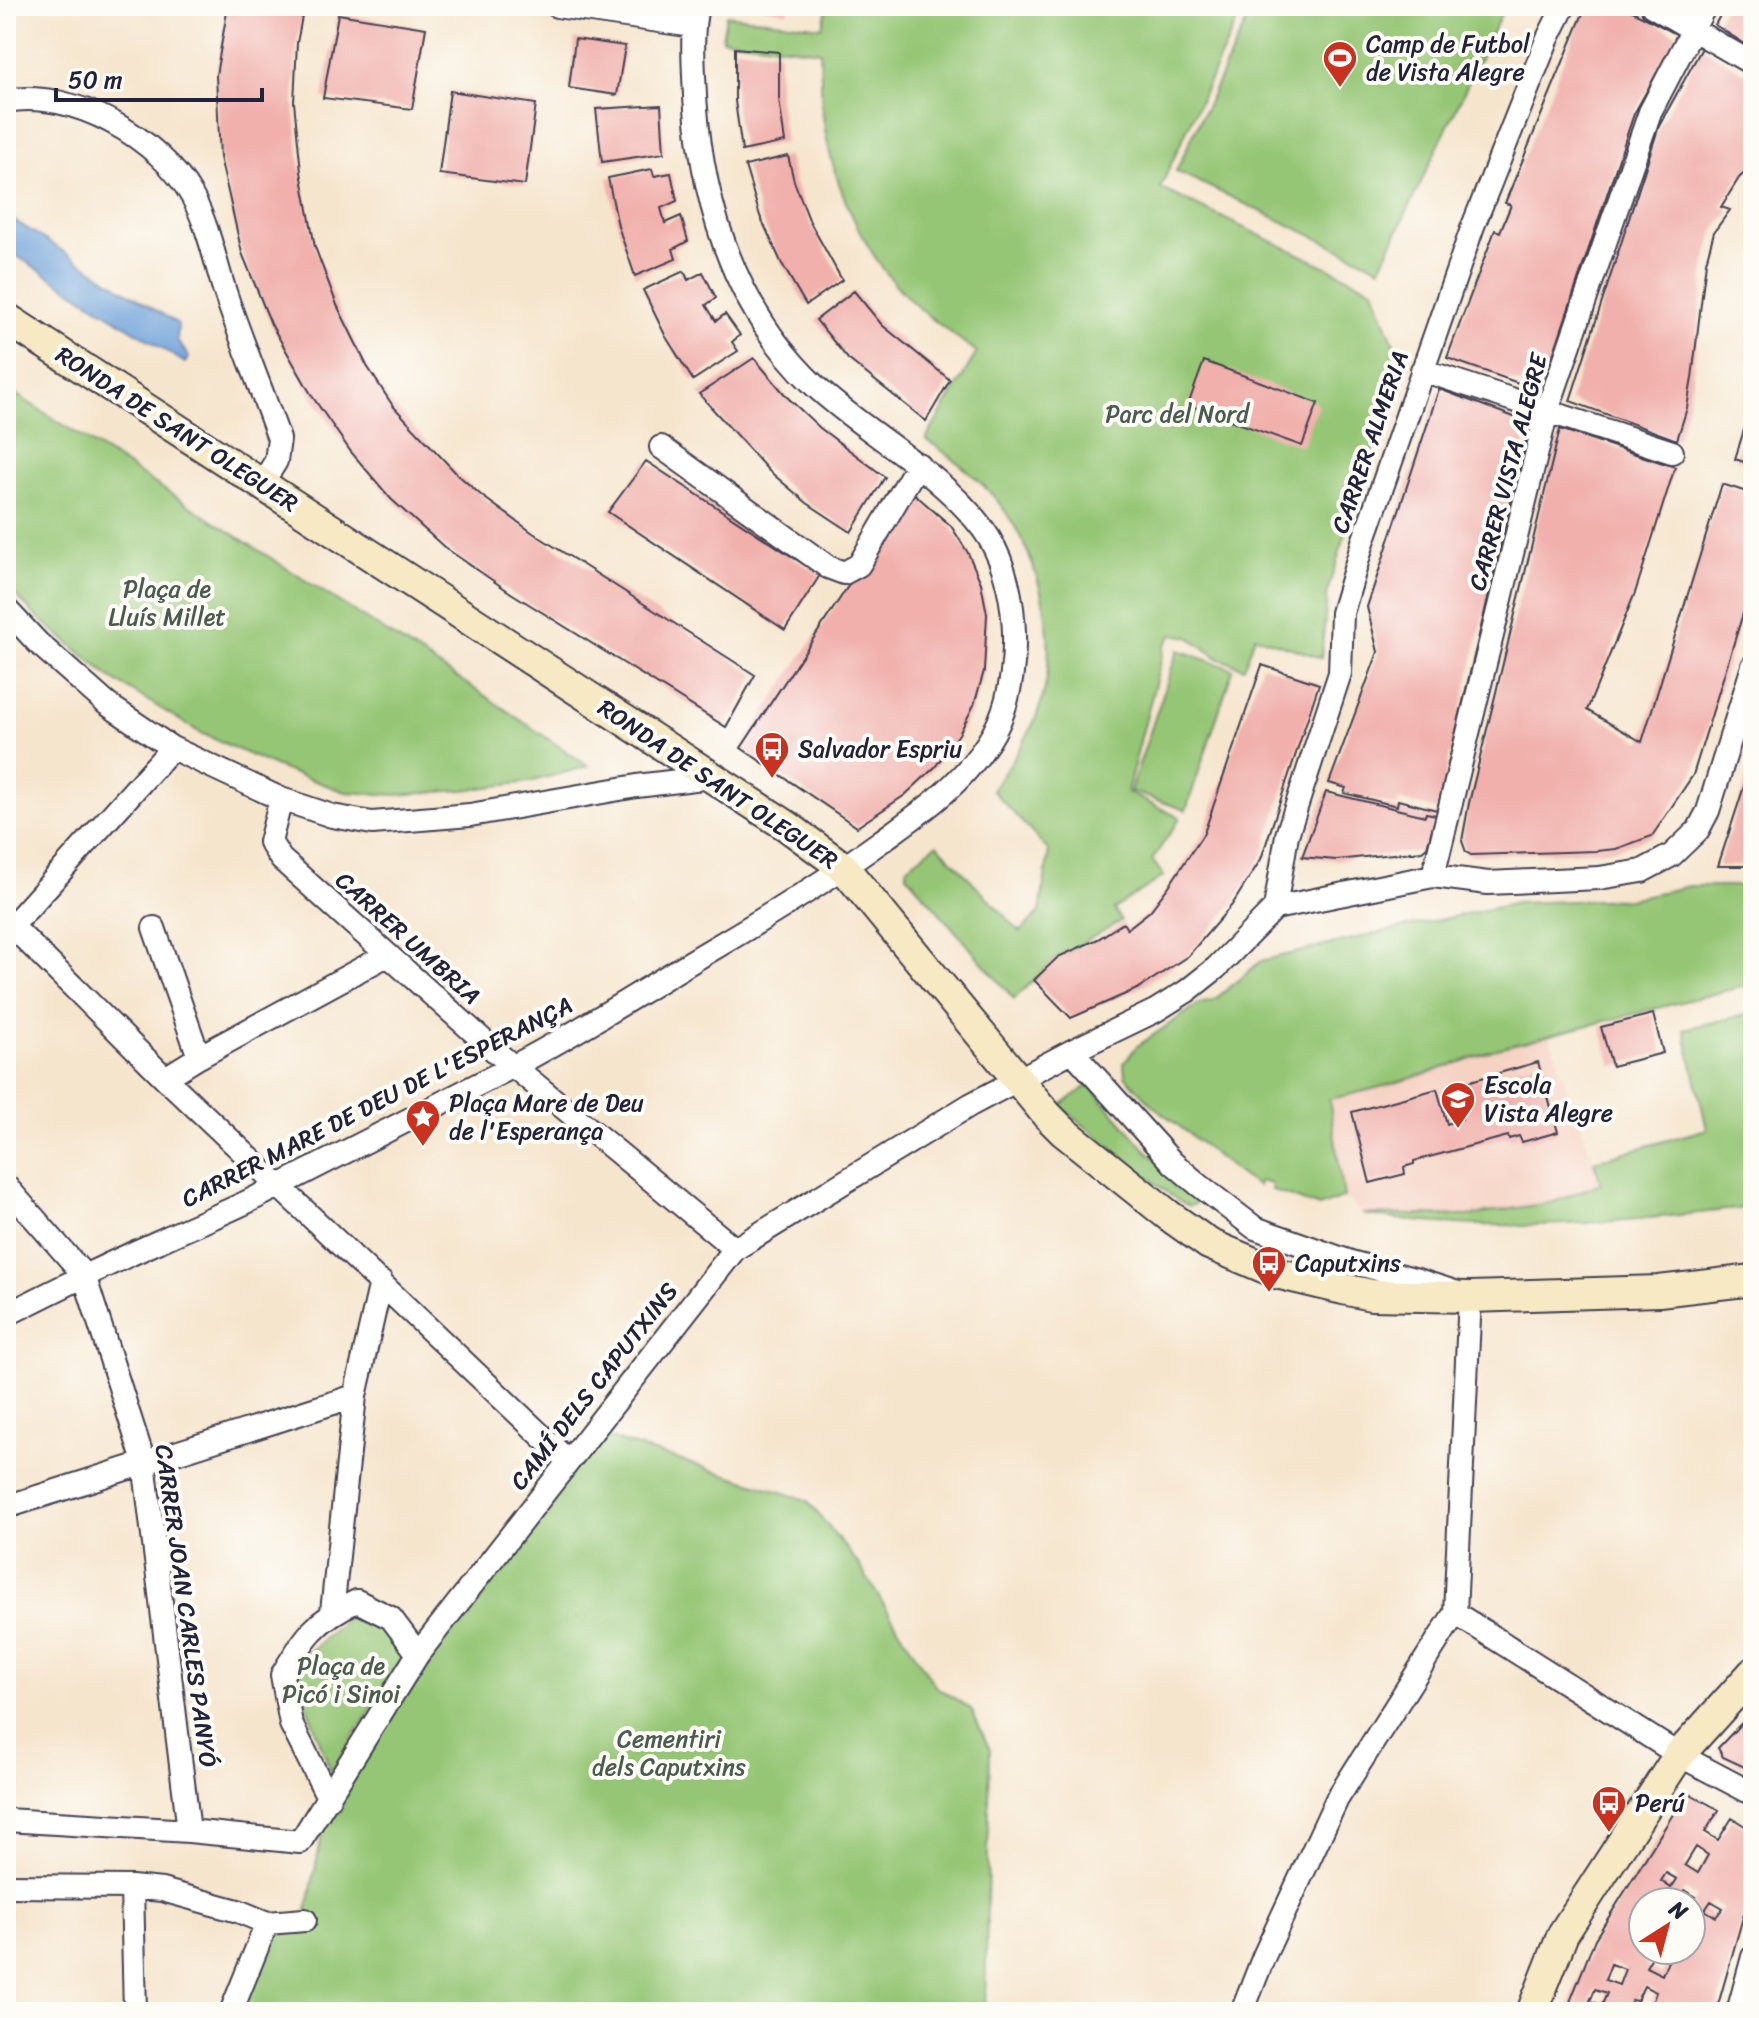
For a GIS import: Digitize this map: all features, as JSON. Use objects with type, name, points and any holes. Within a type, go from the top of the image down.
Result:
[{"type":"street","points":[[557,6],[695,16]]},
{"type":"street","name":"CARRER ALMERIA","points":[[1275,908],[1287,835],[1340,673],[1342,613],[1363,542],[1422,370],[1512,127],[1564,6]]},
{"type":"street","points":[[1652,6],[1753,64]]},
{"type":"street","name":"CARRER VISTA ALEGRE","points":[[1433,876],[1547,411],[1650,112],[1705,6]]},
{"type":"street","name":"CARRER MARE DE DEU DE L'ESPERANÇA","points":[[6,1315],[279,1184],[513,1066],[800,898],[934,803],[973,763],[999,722],[1012,672],[1015,628],[1005,575],[986,532],[918,464],[858,423],[812,383],[775,342],[746,297],[720,237],[706,181],[695,111],[695,16]]},
{"type":"street","points":[[6,101],[48,101],[82,110],[119,126],[147,145],[177,173],[193,198],[210,238],[226,296],[279,439],[276,461],[262,484]]},
{"type":"street","name":"RONDA DE SANT OLEGUER","points":[[6,318],[787,826],[844,868],[1063,1131],[1209,1244],[1280,1274],[1371,1295],[1470,1297],[1659,1291],[1753,1280]]},
{"type":"street","points":[[1422,370],[1672,452]]},
{"type":"street","points":[[661,447],[828,567],[844,573],[859,565],[918,464]]},
{"type":"street","points":[[6,609],[38,643],[107,704],[172,748],[281,799],[332,816],[372,823],[470,815],[637,786],[711,777]]},
{"type":"street","points":[[1275,908],[1433,876],[1488,883],[1599,878],[1642,871],[1672,855],[1698,830],[1708,811],[1753,666]]},
{"type":"street","points":[[172,748],[9,926],[567,1460]]},
{"type":"street","name":"CARRER UMBRIA","points":[[281,799],[270,842],[281,859],[513,1066],[735,1249]]},
{"type":"street","name":"CAMÍ DELS CAPUTXINS","points":[[6,1820],[189,1831],[300,1842],[418,1654],[735,1249],[970,1105],[1155,1011],[1187,991],[1216,968],[1275,908]]},
{"type":"street","points":[[154,928],[199,1057]]},
{"type":"street","points":[[165,1078],[387,955]]},
{"type":"street","name":"RONDA DE SANT OLEGUER","points":[[1072,1051],[1173,1163],[1255,1228],[1351,1262],[1470,1297]]},
{"type":"street","name":"CARRER JOAN CARLES PANYÓ","points":[[6,1186],[84,1275],[144,1462],[189,1831]]},
{"type":"street","points":[[332,1612],[355,1396],[381,1282]]},
{"type":"street","points":[[1242,2012],[1337,1799],[1455,1613],[1470,1297]]},
{"type":"street","points":[[6,1507],[355,1396]]},
{"type":"street","points":[[329,1799],[291,1724],[282,1675],[303,1639],[332,1612],[357,1601],[391,1618],[418,1654]]},
{"type":"street","points":[[1455,1613],[1679,1755],[1753,1794]]},
{"type":"street","points":[[1532,2012],[1563,1934],[1679,1755],[1753,1673]]},
{"type":"street","points":[[6,1886],[162,1890],[238,1911],[267,1923],[305,1920]]},
{"type":"street","points":[[132,1887],[135,2012]]},
{"type":"street","points":[[231,2012],[267,1923]]},
{"type":"street","points":[[1738,2012],[1753,1957]]},
{"type":"shaded area","name":"Escola Vista Alegre","points":[[1549,1035],[1601,1183],[1554,1202],[1467,1216],[1362,1214],[1344,1197],[1329,1099]]},
{"type":"green space","name":"Parc del Nord","points":[[828,6],[1244,6],[1160,188],[1373,289],[1401,362],[1328,589],[1321,658],[1255,636],[1244,668],[1218,658],[1189,637],[1173,634],[1165,645],[1127,792],[1180,818],[1152,860],[1164,876],[1114,909],[1121,921],[1058,957],[1014,999],[907,875],[907,867],[937,844],[1020,932],[1040,912],[1049,851],[992,790],[1027,737],[1044,691],[1048,635],[1044,606],[1027,550],[999,503],[974,476],[926,439],[977,352],[909,299],[876,258],[849,210],[825,132],[820,51],[722,39],[726,15],[822,27]]},
{"type":"green space","name":"Camp de Futbol de Vista Alegre","points":[[1254,6],[1505,6],[1380,268],[1176,171]]},
{"type":"green space","name":"Plaça de Lluís Millet","points":[[6,388],[481,693],[588,766],[529,782],[463,790],[397,795],[345,792],[279,768],[201,733],[111,678],[34,614],[6,585]]},
{"type":"green space","points":[[1178,650],[1233,669],[1186,810],[1130,791]]},
{"type":"green space","points":[[1690,886],[1753,886],[1753,984],[1505,1047],[1411,1078],[1329,1099],[1344,1197],[1319,1207],[1272,1190],[1272,1184],[1259,1181],[1258,1186],[1243,1177],[1154,1106],[1125,1076],[1124,1063],[1136,1047],[1199,1004],[1213,1001],[1261,961],[1517,903],[1628,899]]},
{"type":"green space","points":[[1753,1013],[1753,1207],[1606,1222],[1509,1225],[1411,1221],[1362,1214],[1468,1216],[1554,1202],[1601,1183],[1594,1161],[1707,1129],[1684,1029]]},
{"type":"green space","points":[[1086,1087],[1092,1088],[1145,1149],[1195,1196],[1194,1205],[1188,1206],[1170,1195],[1060,1106]]},
{"type":"green space","name":"Cementiri dels Caputxins","points":[[590,1432],[807,1500],[857,1562],[935,1686],[971,1709],[990,1750],[985,2012],[231,2012],[267,1923],[305,1920],[329,1799],[380,1714]]},
{"type":"green space","name":"Plaça de Picó i Sinoi","points":[[351,1615],[379,1622],[404,1658],[331,1772],[295,1674],[303,1657]]},
{"type":"water","points":[[6,215],[178,324],[177,340],[189,357],[185,363],[6,249]]},
{"type":"building","points":[[228,6],[304,6],[297,43],[294,102],[301,172],[315,247],[337,305],[367,366],[393,406],[482,496],[533,533],[755,675],[726,727],[511,593],[444,547],[391,499],[351,452],[312,396],[271,324],[242,253],[220,157],[216,75]]},
{"type":"building","points":[[755,6],[789,6],[788,13]]},
{"type":"building","points":[[1586,6],[1623,6],[1678,35],[1634,114],[1541,391],[1447,358],[1495,230],[1500,232],[1511,205],[1505,203]]},
{"type":"building","points":[[1725,6],[1753,6],[1753,49],[1715,25]]},
{"type":"building","points":[[338,14],[426,28],[412,109],[323,98]]},
{"type":"building","points":[[575,39],[625,46],[617,95],[569,88]]},
{"type":"building","points":[[735,48],[779,52],[779,99],[785,142],[742,151],[735,101]]},
{"type":"building","points":[[1702,48],[1753,78],[1753,165],[1739,178],[1721,207],[1730,210],[1714,232],[1706,262],[1687,408],[1677,440],[1570,401],[1659,126]]},
{"type":"building","points":[[450,91],[536,104],[525,185],[439,174]]},
{"type":"building","points":[[661,105],[664,153],[602,162],[596,109]]},
{"type":"building","points":[[788,156],[810,222],[842,280],[806,305],[781,262],[760,216],[745,166]]},
{"type":"building","points":[[652,169],[654,176],[671,173],[677,201],[661,208],[665,223],[681,216],[688,241],[673,249],[676,259],[635,276],[618,226],[608,178]]},
{"type":"building","points":[[684,271],[688,280],[703,272],[716,298],[706,305],[716,321],[725,314],[740,335],[732,342],[738,351],[693,380],[666,337],[643,290]]},
{"type":"building","points":[[854,291],[882,325],[950,380],[926,421],[848,359],[816,320]]},
{"type":"building","points":[[754,358],[787,397],[820,428],[885,477],[851,532],[807,503],[768,470],[699,394]]},
{"type":"building","points":[[1204,361],[1318,403],[1302,446],[1188,405]]},
{"type":"building","points":[[1439,389],[1530,423],[1437,810],[1398,800],[1397,806],[1344,793],[1346,788],[1329,783],[1378,652],[1367,607]]},
{"type":"building","points":[[1753,405],[1753,465],[1735,459]]},
{"type":"building","points":[[1560,429],[1675,467],[1635,593],[1587,710],[1642,742],[1722,484],[1753,494],[1753,581],[1693,775],[1652,836],[1616,849],[1471,855],[1466,852],[1462,841],[1469,803]]},
{"type":"building","points":[[646,461],[820,575],[785,630],[608,512]]},
{"type":"building","points":[[911,491],[951,526],[968,553],[981,583],[987,614],[984,671],[974,705],[959,734],[935,767],[905,795],[857,827],[741,748]]},
{"type":"building","points":[[1262,665],[1319,684],[1261,859],[1232,905],[1188,956],[1139,988],[1071,1018],[1034,980],[1058,957],[1098,939],[1123,923],[1127,929],[1150,911],[1169,886],[1204,833]]},
{"type":"building","points":[[1752,762],[1753,866],[1718,866]]},
{"type":"building","points":[[1326,792],[1425,816],[1426,813],[1436,815],[1427,847],[1422,851],[1336,860],[1302,857]]},
{"type":"building","points":[[1653,1014],[1663,1053],[1612,1066],[1601,1027]]},
{"type":"building","points":[[1538,1062],[1558,1132],[1522,1142],[1519,1136],[1509,1139],[1508,1136],[1414,1161],[1414,1164],[1404,1167],[1405,1174],[1370,1183],[1352,1112],[1437,1089],[1447,1124],[1462,1119],[1453,1086]]},
{"type":"building","points":[[1753,1711],[1753,1771],[1723,1757],[1718,1748]]},
{"type":"building","points":[[1687,1792],[1719,1810],[1705,1832],[1718,1840],[1732,1818],[1753,1831],[1753,1882],[1716,2012],[1649,2012],[1656,1992],[1644,1986],[1637,2001],[1632,2000],[1631,2003],[1644,2007],[1643,2012],[1566,2012],[1595,1939],[1627,1888],[1627,1966],[1647,1966],[1662,1975],[1666,1966],[1707,1966],[1707,1911],[1716,1917],[1723,1908],[1711,1901],[1707,1907],[1707,1886],[1672,1886],[1677,1879],[1666,1873],[1661,1881],[1668,1886],[1628,1886]],"holes":[[[1696,1847],[1708,1855],[1698,1873],[1685,1865]],[[1611,1964],[1625,1969],[1619,1985],[1605,1980]],[[1595,1989],[1607,1993],[1602,2005],[1590,2001]]]},
{"type":"place","name":"Camp de Futbol de Vista Alegre","points":[[1340,89]]},
{"type":"place","name":"Salvador Espriu","points":[[772,780]]},
{"type":"place","name":"Escola Vista Alegre","points":[[1458,1130]]},
{"type":"place","name":"Plaça Mare de Deu de l'Esperança","points":[[423,1148]]},
{"type":"place","name":"Caputxins","points":[[1269,1294]]},
{"type":"place","name":"Perú","points":[[1609,1834]]}]
